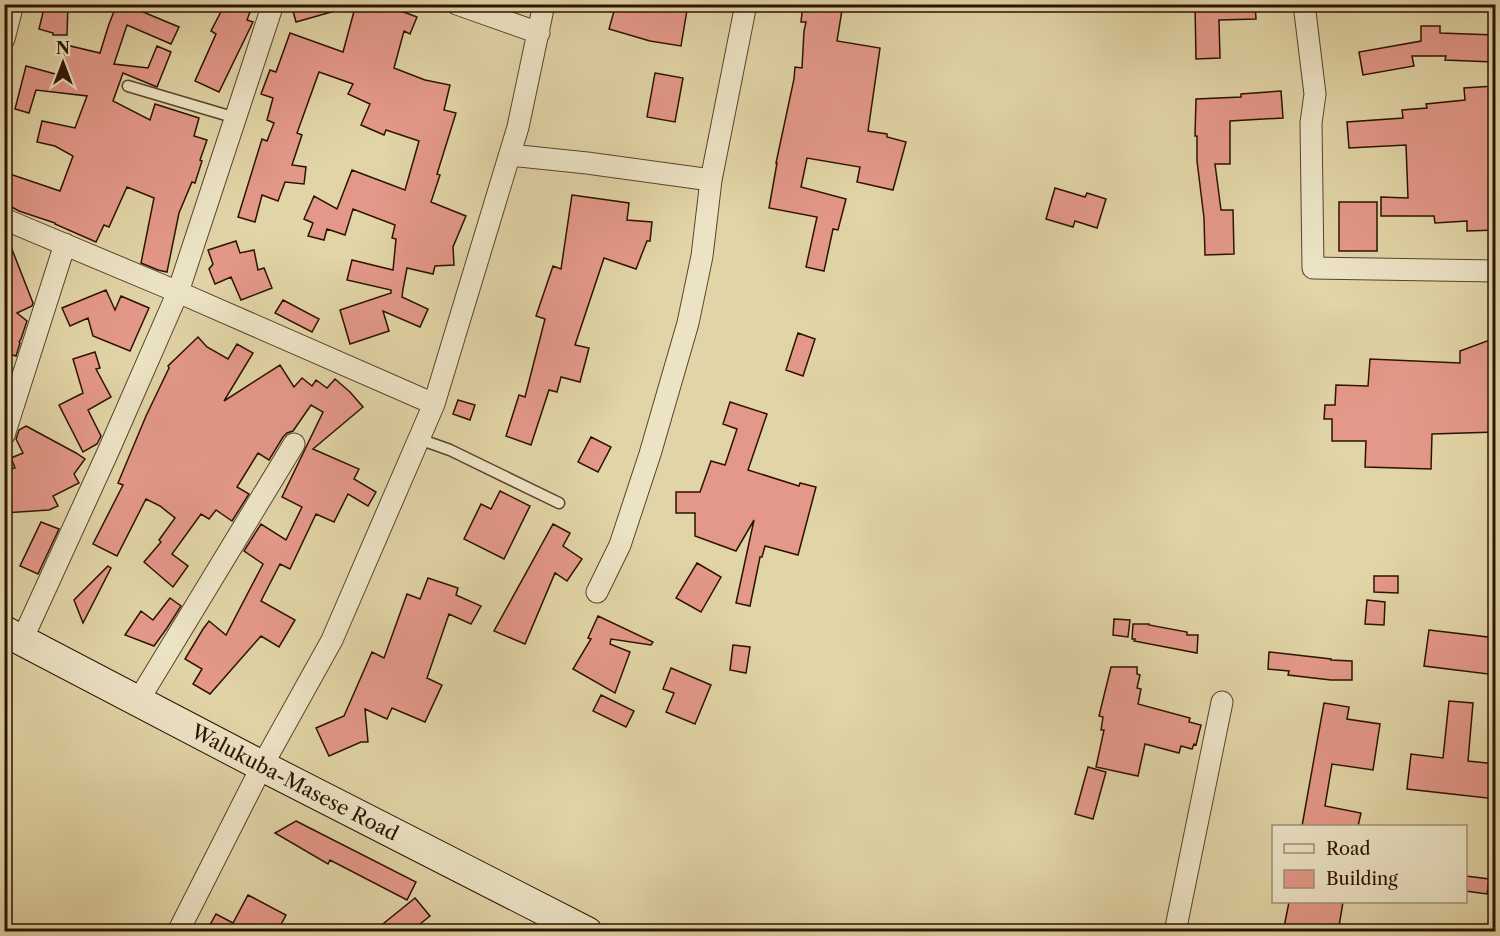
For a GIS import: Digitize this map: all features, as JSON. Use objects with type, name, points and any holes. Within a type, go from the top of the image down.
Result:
[{"type":"street","points":[[4,39],[13,4]]},
{"type":"street","points":[[13,636],[108,452],[178,292],[273,4]]},
{"type":"street","points":[[457,4],[539,33]]},
{"type":"street","points":[[178,932],[262,766],[332,640],[434,404],[518,127],[544,4]]},
{"type":"street","points":[[597,592],[620,545],[651,454],[687,323],[702,256],[711,180],[746,4]]},
{"type":"street","points":[[1305,4],[1315,94],[1311,123],[1313,268],[1496,272]]},
{"type":"street","points":[[510,155],[711,180]]},
{"type":"street","points":[[4,219],[434,404]]},
{"type":"street","points":[[4,435],[65,244]]},
{"type":"street","points":[[138,701],[294,444]]},
{"type":"street","name":"Walukuba-Masese Road","points":[[13,636],[587,932]]},
{"type":"street","points":[[1175,932],[1222,702]]},
{"type":"lane","points":[[128,86],[236,118]]},
{"type":"lane","points":[[419,439],[450,450],[559,503]]},
{"type":"building","points":[[45,4],[68,4],[67,35],[53,35],[53,33],[39,29]]},
{"type":"building","points":[[117,4],[124,4],[179,27],[171,44],[127,25],[114,64],[148,68],[157,46],[171,52],[157,87],[123,73],[113,101],[150,120],[155,104],[199,118],[194,136],[207,140],[195,183],[192,182],[179,213],[167,272],[141,263],[154,198],[127,187],[109,227],[104,225],[96,242],[4,203],[4,172],[60,191],[73,156],[55,146],[37,142],[42,121],[75,128],[87,96],[36,90],[29,113],[15,109],[26,66],[59,75],[66,45],[100,53]]},
{"type":"building","points":[[225,4],[253,4],[247,20],[253,22],[219,92],[195,81],[216,34],[211,31]]},
{"type":"building","points":[[291,4],[341,4],[342,9],[296,22]]},
{"type":"building","points":[[356,4],[382,4],[417,17],[410,34],[404,31],[394,68],[425,80],[450,85],[444,110],[456,113],[431,202],[466,216],[453,247],[454,265],[435,266],[433,274],[407,268],[402,297],[428,309],[420,327],[383,311],[389,331],[350,344],[340,310],[391,293],[391,290],[347,280],[352,260],[393,270],[396,239],[392,238],[395,225],[353,209],[345,235],[327,229],[324,240],[308,236],[313,223],[304,219],[314,196],[337,209],[352,170],[405,190],[419,141],[386,130],[384,135],[361,125],[370,104],[348,94],[353,84],[319,72],[297,133],[302,135],[292,165],[306,167],[304,184],[285,182],[278,201],[262,195],[255,222],[238,217],[262,139],[267,141],[274,123],[267,120],[273,98],[261,94],[270,70],[276,72],[290,33],[343,52]]},
{"type":"building","points":[[616,4],[688,4],[681,46],[650,41],[609,29]]},
{"type":"building","points":[[803,4],[843,4],[837,41],[880,48],[868,131],[887,134],[887,137],[906,142],[893,190],[857,182],[860,167],[807,158],[801,187],[846,199],[838,230],[833,229],[824,271],[806,267],[817,217],[769,208],[795,67],[802,68],[806,22],[801,22]]},
{"type":"building","points":[[1195,4],[1255,4],[1256,19],[1219,20],[1220,58],[1196,59]]},
{"type":"building","points":[[1421,26],[1440,26],[1440,33],[1496,35],[1496,58],[1493,58],[1493,62],[1445,60],[1446,56],[1412,56],[1414,66],[1363,75],[1359,52],[1421,41]]},
{"type":"building","points":[[655,73],[683,78],[675,122],[647,117]]},
{"type":"building","points":[[1494,86],[1496,230],[1467,231],[1467,221],[1435,223],[1434,216],[1381,216],[1381,197],[1408,198],[1406,145],[1349,148],[1347,122],[1403,118],[1402,110],[1427,108],[1426,104],[1465,100],[1464,88]]},
{"type":"building","points":[[1281,91],[1283,118],[1230,121],[1230,164],[1215,164],[1221,210],[1233,210],[1234,254],[1205,255],[1204,218],[1197,161],[1197,136],[1195,136],[1196,99],[1241,97],[1241,94]]},
{"type":"building","points":[[1055,188],[1085,197],[1087,193],[1106,199],[1097,228],[1075,221],[1073,227],[1046,219]]},
{"type":"building","points":[[572,195],[629,203],[627,220],[652,222],[650,241],[647,241],[636,269],[604,258],[575,345],[589,348],[580,382],[561,377],[557,392],[549,390],[531,445],[506,436],[519,395],[525,397],[545,319],[536,316],[553,266],[561,269]]},
{"type":"building","points":[[1339,202],[1377,202],[1377,251],[1339,251]]},
{"type":"building","points":[[4,233],[33,303],[32,306],[17,313],[27,321],[16,356],[9,354],[4,359]]},
{"type":"building","points":[[236,241],[240,253],[254,250],[258,270],[264,268],[272,288],[241,300],[231,277],[215,284],[209,269],[213,264],[208,250]]},
{"type":"building","points":[[106,290],[115,310],[121,296],[149,308],[130,351],[93,336],[88,318],[70,326],[62,308]]},
{"type":"building","points":[[283,300],[319,319],[312,332],[275,313]]},
{"type":"building","points":[[798,333],[815,339],[803,376],[786,370]]},
{"type":"building","points":[[198,337],[207,347],[228,359],[237,344],[253,353],[224,401],[280,365],[294,387],[302,378],[312,386],[316,380],[327,388],[335,379],[350,392],[363,407],[313,449],[359,469],[354,479],[376,492],[368,506],[348,494],[334,522],[316,514],[290,569],[280,564],[261,601],[295,620],[279,647],[261,636],[210,694],[193,684],[202,669],[185,659],[209,621],[226,635],[263,564],[244,551],[261,524],[286,540],[302,507],[282,497],[323,412],[311,405],[293,431],[283,437],[269,460],[258,453],[237,487],[249,494],[232,521],[216,510],[209,519],[201,514],[172,554],[188,566],[173,587],[144,562],[161,542],[159,540],[175,518],[160,506],[146,499],[117,556],[93,544],[123,485],[118,483],[168,366]]},
{"type":"building","points":[[1487,341],[1496,344],[1496,432],[1432,434],[1431,469],[1365,467],[1366,441],[1332,441],[1332,419],[1324,419],[1325,405],[1335,405],[1336,385],[1368,386],[1370,359],[1460,363],[1460,351]]},
{"type":"building","points":[[95,352],[100,368],[96,369],[111,397],[88,410],[101,436],[97,444],[83,452],[59,405],[83,393],[73,359]]},
{"type":"building","points":[[458,400],[475,405],[470,420],[453,414]]},
{"type":"building","points":[[730,402],[767,414],[748,470],[799,486],[800,483],[816,487],[798,555],[765,546],[762,557],[760,557],[750,606],[736,603],[754,520],[736,551],[695,536],[695,513],[676,513],[676,492],[700,492],[711,461],[725,465],[737,429],[723,424]]},
{"type":"building","points":[[26,426],[85,459],[74,474],[79,483],[53,496],[58,506],[49,510],[4,513],[4,470],[15,468],[11,458],[23,453],[16,439],[19,430]]},
{"type":"building","points":[[591,437],[611,447],[598,472],[578,462]]},
{"type":"building","points":[[500,491],[530,506],[504,559],[464,539],[481,504],[491,509]]},
{"type":"building","points":[[41,522],[59,529],[38,574],[20,566]]},
{"type":"building","points":[[553,524],[570,533],[563,546],[582,559],[567,581],[555,573],[525,644],[494,631]]},
{"type":"building","points":[[697,563],[721,577],[701,612],[676,598]]},
{"type":"building","points":[[108,566],[111,568],[83,623],[74,600]]},
{"type":"building","points":[[1374,576],[1398,576],[1398,593],[1374,592]]},
{"type":"building","points":[[428,578],[458,588],[456,595],[481,606],[471,624],[449,614],[427,678],[442,685],[425,722],[392,708],[387,719],[365,709],[368,742],[361,742],[329,756],[316,728],[344,716],[372,652],[384,658],[407,594],[420,599]]},
{"type":"building","points":[[170,598],[181,606],[154,646],[125,635],[141,611],[153,620]]},
{"type":"building","points":[[1367,600],[1385,602],[1384,625],[1365,624]]},
{"type":"building","points":[[598,616],[653,642],[651,645],[611,639],[610,644],[630,652],[615,693],[573,669],[591,639],[588,638]]},
{"type":"building","points":[[1114,619],[1130,620],[1128,637],[1113,635]]},
{"type":"building","points":[[1133,624],[1149,624],[1187,632],[1187,635],[1198,635],[1197,653],[1134,641],[1135,639],[1132,639]]},
{"type":"building","points":[[1429,630],[1496,638],[1496,675],[1424,666]]},
{"type":"building","points":[[733,645],[750,647],[746,673],[730,670]]},
{"type":"building","points":[[1269,652],[1352,661],[1352,680],[1288,675],[1289,671],[1268,669]]},
{"type":"building","points":[[1111,667],[1137,667],[1137,674],[1140,675],[1137,688],[1141,689],[1138,704],[1190,718],[1189,722],[1201,725],[1196,745],[1194,744],[1192,749],[1181,746],[1179,753],[1145,744],[1138,776],[1096,767],[1104,730],[1101,730],[1103,717],[1099,716]]},
{"type":"building","points":[[671,668],[711,685],[695,724],[666,712],[674,693],[663,689]]},
{"type":"building","points":[[601,695],[634,711],[626,727],[593,711]]},
{"type":"building","points":[[1449,701],[1473,703],[1468,761],[1496,764],[1496,799],[1407,789],[1411,754],[1443,758]]},
{"type":"building","points":[[1324,703],[1349,707],[1347,719],[1380,724],[1373,770],[1332,764],[1325,806],[1361,813],[1358,825],[1302,825]]},
{"type":"building","points":[[1088,767],[1106,772],[1093,819],[1075,814]]},
{"type":"building","points":[[296,821],[416,882],[407,900],[330,860],[328,864],[275,833]]},
{"type":"building","points":[[1467,876],[1489,879],[1487,894],[1467,891]]},
{"type":"building","points":[[248,895],[286,915],[277,932],[206,932],[216,914],[233,923]]},
{"type":"building","points":[[415,898],[430,916],[410,932],[373,932]]},
{"type":"building","points":[[1289,903],[1343,903],[1338,932],[1283,932]]}]
